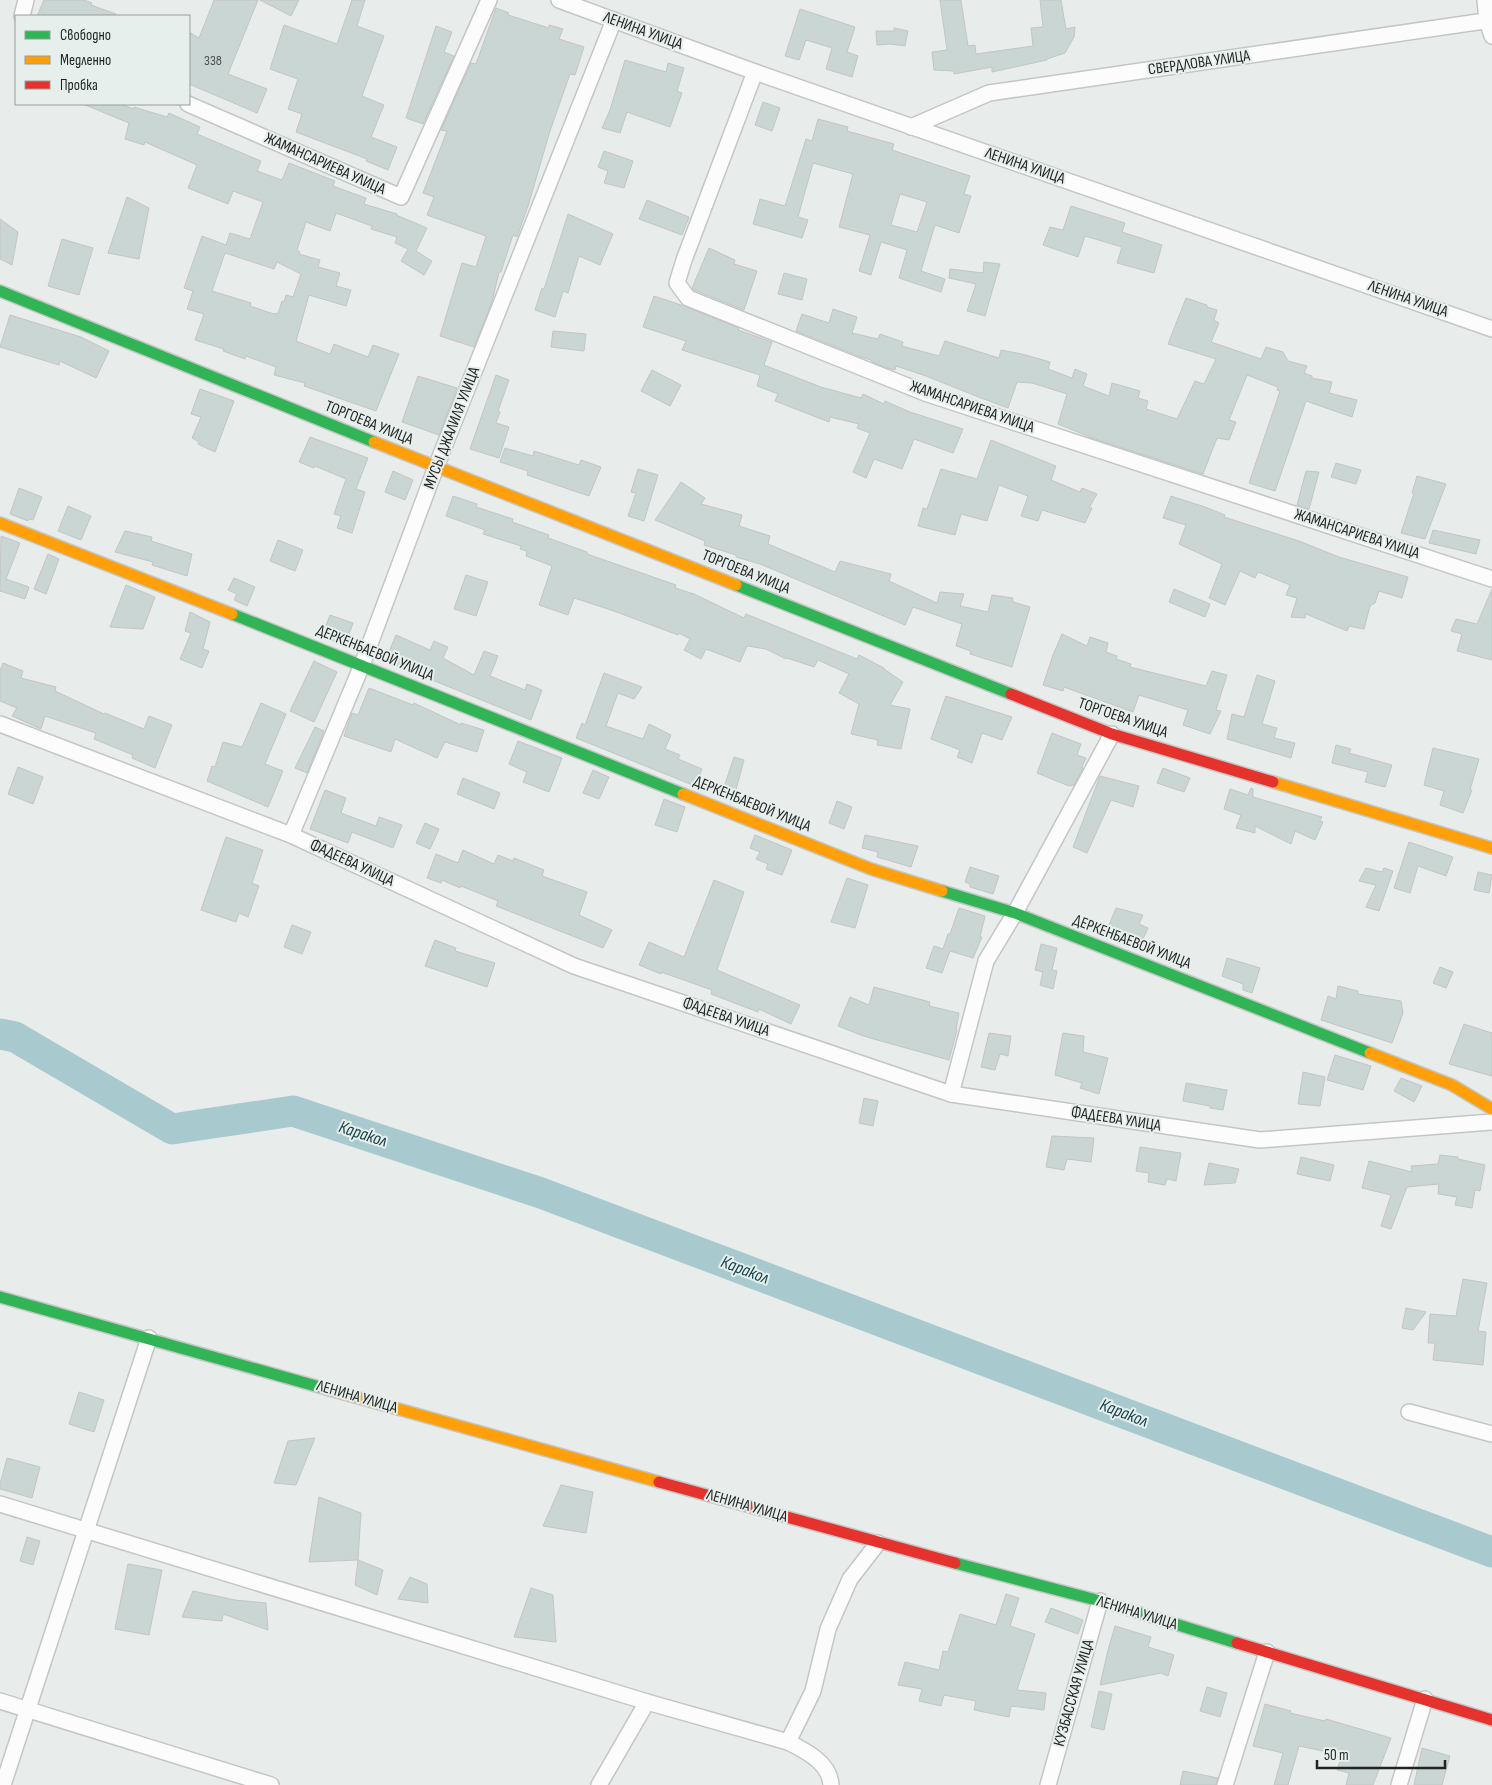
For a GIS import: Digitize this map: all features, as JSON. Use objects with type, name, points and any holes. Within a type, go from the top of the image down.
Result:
[{"type":"street","points":[[22,15],[26,0]]},
{"type":"street","name":"ЖАМАНСАРИЕВА УЛИЦА","points":[[190,105],[401,198],[489,0]]},
{"type":"street","name":"ЛЕНИНА УЛИЦА","points":[[560,0],[755,72],[1492,329]]},
{"type":"street","points":[[1484,0],[1490,20],[1492,36]]},
{"type":"street","name":"МУСЫ ДЖАЛИЛЯ УЛИЦА","points":[[291,835],[362,665],[436,467],[614,20]]},
{"type":"street","name":"СВЕРДЛОВА УЛИЦА","points":[[911,127],[989,94],[1490,20]]},
{"type":"street","name":"ЖАМАНСАРИЕВА УЛИЦА","points":[[755,72],[677,283],[688,298],[925,393],[1492,579]]},
{"type":"street","name":"ТОРГОЕВА УЛИЦА","points":[[0,291],[436,467],[1112,734],[1492,848]]},
{"type":"street","name":"ДЕРКЕНБАЕВОЙ УЛИЦА","points":[[0,523],[362,665],[871,869],[1015,914],[1452,1085],[1492,1109]]},
{"type":"street","name":"ФАДЕЕВА УЛИЦА","points":[[0,724],[291,835],[574,966],[951,1094],[1260,1140],[1492,1122]]},
{"type":"street","points":[[951,1094],[986,961],[1015,914],[1112,734]]},
{"type":"street","name":"ЛЕНИНА УЛИЦА","points":[[0,1298],[149,1338],[878,1543],[1100,1601],[1492,1720]]},
{"type":"street","points":[[4,1785],[149,1338]]},
{"type":"street","points":[[1409,1412],[1492,1434]]},
{"type":"street","points":[[0,1504],[647,1702],[788,1742],[811,1754],[830,1775],[831,1785]]},
{"type":"street","points":[[788,1742],[813,1691],[828,1629],[850,1579],[878,1543]]},
{"type":"street","name":"КУЗБАССКАЯ УЛИЦА","points":[[1048,1785],[1100,1601]]},
{"type":"street","points":[[1225,1785],[1267,1652]]},
{"type":"street","points":[[1399,1785],[1425,1699]]},
{"type":"street","points":[[0,1701],[271,1785]]},
{"type":"street","points":[[599,1785],[647,1702]]},
{"type":"building","points":[[44,0],[84,0],[92,3],[91,5],[116,14],[116,15],[37,15]]},
{"type":"building","points":[[214,0],[258,0],[228,74],[267,89],[257,113],[190,84],[190,33],[199,38]]},
{"type":"building","points":[[260,0],[299,0],[291,16]]},
{"type":"building","points":[[352,0],[365,0],[357,26],[384,36],[362,96],[384,105],[371,137],[397,147],[388,170],[366,161],[367,159],[296,132],[302,114],[288,109],[298,79],[270,69],[284,25],[337,44]]},
{"type":"building","points":[[940,0],[961,0],[968,46],[975,45],[976,54],[1033,46],[1031,28],[1043,27],[1040,0],[1061,0],[1066,29],[1075,27],[1074,37],[1065,53],[1047,60],[992,72],[992,67],[954,74],[954,71],[934,70],[932,52],[947,50]]},
{"type":"building","points":[[496,8],[509,13],[508,15],[549,28],[549,25],[563,29],[559,39],[584,47],[575,75],[570,74],[550,131],[528,206],[517,237],[513,235],[501,272],[499,272],[492,302],[474,347],[440,336],[462,263],[476,267],[486,236],[427,215],[434,197],[423,193],[447,131],[441,130],[471,63],[476,64]]},
{"type":"building","points":[[800,9],[855,27],[847,52],[858,56],[852,77],[826,69],[832,48],[806,40],[799,60],[785,56]]},
{"type":"building","points":[[436,26],[452,32],[444,52],[454,56],[423,124],[406,118]]},
{"type":"building","points":[[894,28],[908,31],[905,46],[877,45],[876,31],[894,31]]},
{"type":"building","points":[[625,60],[666,72],[668,63],[684,68],[677,91],[682,93],[670,127],[627,112],[620,133],[602,128],[610,110]]},
{"type":"building","points":[[763,102],[780,108],[772,131],[755,125]]},
{"type":"building","points":[[85,105],[123,105],[167,117],[169,113],[200,127],[197,134],[261,161],[257,171],[282,180],[289,163],[335,181],[333,186],[366,198],[364,204],[397,214],[427,228],[416,251],[432,261],[424,275],[401,261],[408,249],[395,243],[397,237],[371,229],[372,226],[336,213],[330,231],[306,222],[297,250],[300,252],[299,254],[320,260],[318,267],[340,273],[336,286],[351,290],[346,306],[309,295],[296,341],[330,354],[334,344],[368,357],[373,345],[399,354],[376,411],[304,386],[305,383],[274,375],[276,367],[246,356],[245,359],[223,351],[224,349],[195,340],[204,314],[187,309],[193,291],[184,288],[202,236],[226,245],[230,233],[250,239],[263,202],[233,191],[228,204],[188,188],[197,165],[145,142],[144,145],[125,139],[129,123]],"holes":[[[225,253],[274,269],[277,262],[301,274],[293,297],[286,295],[278,314],[250,306],[251,303],[212,291]]]},
{"type":"building","points":[[818,119],[848,127],[847,131],[894,144],[892,150],[970,176],[964,194],[971,196],[959,233],[935,225],[921,271],[945,279],[941,292],[899,278],[907,250],[881,242],[871,275],[859,271],[870,235],[839,227],[853,174],[813,163],[798,217],[808,220],[802,238],[753,224],[760,199],[785,206],[806,139],[812,141]],"holes":[[[900,194],[927,202],[917,232],[891,225]]]},
{"type":"building","points":[[604,151],[633,161],[624,188],[604,183],[608,171],[598,167]]},
{"type":"building","points":[[127,197],[149,208],[139,259],[108,253]]},
{"type":"building","points":[[647,200],[689,217],[682,235],[639,219]]},
{"type":"building","points":[[1071,206],[1125,223],[1122,232],[1162,245],[1154,273],[1117,263],[1122,247],[1085,236],[1078,257],[1043,245],[1050,227],[1063,230]]},
{"type":"building","points":[[568,214],[613,234],[600,265],[579,256],[568,293],[563,291],[555,317],[535,310],[542,288],[544,289]]},
{"type":"building","points":[[0,219],[18,232],[12,265],[0,259]]},
{"type":"building","points":[[62,239],[93,248],[79,295],[48,286]]},
{"type":"building","points":[[709,248],[735,260],[734,264],[757,271],[744,310],[692,288]]},
{"type":"building","points":[[984,262],[1000,264],[985,316],[967,311],[976,284],[949,278],[950,269],[983,273]]},
{"type":"building","points":[[784,273],[807,279],[802,300],[778,294]]},
{"type":"building","points":[[654,296],[684,306],[739,328],[738,330],[772,342],[764,365],[821,387],[861,398],[863,394],[884,404],[885,401],[910,412],[963,429],[953,453],[914,439],[902,469],[874,459],[866,478],[853,472],[870,433],[857,428],[859,424],[830,417],[829,422],[775,401],[778,394],[757,386],[760,375],[682,350],[686,341],[643,327]]},
{"type":"building","points":[[1186,298],[1217,310],[1214,320],[1219,323],[1211,342],[1261,359],[1266,347],[1283,352],[1288,361],[1307,366],[1304,373],[1312,376],[1312,378],[1332,382],[1329,393],[1357,400],[1352,417],[1306,401],[1275,491],[1249,483],[1280,391],[1277,390],[1278,387],[1247,375],[1229,420],[1236,422],[1229,440],[1217,438],[1203,474],[1095,439],[1058,424],[1067,394],[1032,383],[1017,382],[1008,408],[896,366],[895,370],[884,367],[871,360],[796,331],[802,314],[829,323],[833,309],[857,317],[852,333],[878,339],[880,334],[903,342],[902,346],[939,356],[945,341],[999,358],[1001,350],[1022,354],[1050,362],[1048,369],[1072,378],[1075,369],[1087,374],[1083,386],[1109,396],[1112,383],[1140,391],[1138,398],[1148,401],[1146,409],[1177,419],[1195,381],[1204,384],[1216,359],[1168,344]]},
{"type":"building","points":[[10,315],[81,337],[109,351],[96,378],[60,361],[59,365],[0,347]]},
{"type":"building","points":[[553,331],[586,334],[584,351],[551,347]]},
{"type":"building","points":[[652,370],[681,385],[670,406],[641,391]]},
{"type":"building","points":[[496,375],[509,380],[498,411],[500,412],[496,423],[509,427],[499,458],[470,449]]},
{"type":"building","points":[[418,376],[457,388],[439,435],[402,422]]},
{"type":"building","points":[[200,389],[234,401],[215,452],[198,444],[199,442],[192,438],[201,417],[191,414]]},
{"type":"building","points":[[310,437],[368,458],[356,489],[365,492],[352,533],[337,528],[341,516],[334,514],[346,479],[315,466],[314,468],[299,462]]},
{"type":"building","points":[[991,440],[1056,466],[1051,480],[1080,492],[1082,488],[1097,494],[1089,508],[1092,508],[1085,523],[1042,510],[1038,521],[1021,516],[1028,496],[999,485],[987,521],[961,514],[955,535],[918,526],[923,508],[927,509],[941,469],[977,479]]},
{"type":"building","points":[[505,448],[533,456],[534,451],[579,465],[581,460],[601,467],[589,496],[527,475],[528,471],[500,462]]},
{"type":"building","points":[[1336,463],[1361,470],[1356,484],[1331,477]]},
{"type":"building","points":[[638,469],[658,475],[644,521],[628,516],[636,493],[631,492]]},
{"type":"building","points":[[393,471],[413,480],[405,500],[385,492]]},
{"type":"building","points":[[1306,471],[1319,472],[1309,509],[1297,505]]},
{"type":"building","points":[[1417,476],[1446,484],[1425,539],[1401,533],[1414,493],[1412,493]]},
{"type":"building","points":[[681,482],[705,498],[701,504],[742,515],[739,526],[770,536],[768,544],[835,572],[840,561],[891,574],[889,581],[937,603],[940,592],[964,594],[960,606],[988,612],[992,595],[1013,598],[1013,602],[1030,607],[1012,667],[970,654],[971,651],[956,646],[962,624],[913,607],[905,625],[760,564],[704,545],[705,541],[655,520]]},
{"type":"building","points":[[19,488],[42,497],[33,520],[29,519],[28,521],[10,514]]},
{"type":"building","points":[[453,496],[477,504],[476,507],[513,519],[512,522],[549,535],[548,538],[587,552],[587,554],[676,585],[675,588],[694,594],[744,618],[746,614],[857,659],[859,655],[884,668],[903,682],[890,705],[910,709],[901,749],[877,745],[878,740],[851,734],[859,704],[839,693],[849,674],[818,660],[814,667],[786,659],[766,649],[747,646],[740,662],[706,649],[701,659],[684,650],[690,639],[679,633],[678,635],[614,611],[574,598],[568,615],[539,605],[552,566],[526,556],[527,551],[520,549],[521,546],[483,534],[485,530],[446,516]]},
{"type":"building","points":[[1171,496],[1205,507],[1225,515],[1224,517],[1299,541],[1339,557],[1408,577],[1402,598],[1379,591],[1375,603],[1370,606],[1364,629],[1349,626],[1347,631],[1306,614],[1305,618],[1291,617],[1297,598],[1286,595],[1290,585],[1258,572],[1255,578],[1240,571],[1225,605],[1209,598],[1222,564],[1179,544],[1186,525],[1163,518]]},
{"type":"building","points":[[68,506],[91,516],[81,540],[58,531]]},
{"type":"building","points":[[1433,530],[1480,540],[1476,554],[1429,543]]},
{"type":"building","points":[[125,531],[152,537],[151,541],[192,554],[187,576],[152,565],[153,562],[115,552]]},
{"type":"building","points":[[1,536],[20,543],[6,579],[29,587],[25,599],[0,591]]},
{"type":"building","points":[[278,540],[303,550],[295,571],[270,561]]},
{"type":"building","points":[[48,554],[59,559],[46,594],[34,589]]},
{"type":"building","points":[[466,575],[488,582],[476,616],[454,609]]},
{"type":"building","points":[[234,578],[255,587],[247,606],[234,600],[237,594],[228,590]]},
{"type":"building","points":[[126,585],[155,597],[143,629],[110,627]]},
{"type":"building","points":[[1174,589],[1210,604],[1205,617],[1169,602]]},
{"type":"building","points":[[1492,589],[1492,660],[1457,651],[1462,634],[1451,631],[1456,619],[1477,624]]},
{"type":"building","points":[[190,612],[210,622],[203,649],[209,651],[202,668],[180,659],[191,633],[185,631]]},
{"type":"building","points":[[330,615],[353,623],[345,646],[322,636]]},
{"type":"building","points":[[1062,634],[1087,646],[1090,637],[1108,643],[1106,652],[1117,656],[1116,659],[1131,664],[1130,667],[1206,686],[1212,671],[1227,675],[1216,710],[1221,711],[1210,734],[1183,725],[1188,710],[1139,695],[1133,712],[1064,687],[1063,691],[1043,685]]},
{"type":"building","points":[[396,635],[430,650],[434,641],[448,647],[443,658],[474,675],[484,651],[498,656],[490,676],[525,690],[527,684],[542,690],[531,720],[385,661]]},
{"type":"building","points":[[314,661],[337,672],[314,722],[290,711]]},
{"type":"building","points":[[3,663],[23,671],[21,678],[56,687],[55,691],[104,714],[144,729],[149,716],[172,725],[155,768],[132,758],[133,755],[94,739],[96,733],[45,716],[41,729],[12,716],[17,708],[0,701],[0,671]]},
{"type":"building","points":[[604,673],[642,687],[634,699],[618,693],[606,726],[643,739],[649,724],[671,735],[665,749],[680,755],[678,759],[702,769],[695,786],[576,738],[582,723],[585,725]]},
{"type":"building","points":[[1257,675],[1275,681],[1262,724],[1277,728],[1274,738],[1295,743],[1291,758],[1227,739],[1232,714],[1244,717]]},
{"type":"building","points":[[369,688],[413,705],[414,703],[461,725],[461,723],[484,730],[477,752],[445,742],[437,758],[395,739],[391,752],[344,736],[352,713],[358,715]]},
{"type":"building","points":[[946,696],[1012,717],[1002,740],[982,733],[972,763],[957,757],[960,750],[931,739]]},
{"type":"building","points":[[261,703],[286,714],[265,764],[283,771],[268,807],[207,781],[212,766],[215,767],[223,742],[242,747]]},
{"type":"building","points":[[315,727],[324,731],[307,773],[295,768]]},
{"type":"building","points":[[1052,733],[1081,744],[1077,755],[1086,758],[1074,785],[1069,786],[1037,773]]},
{"type":"building","points":[[518,741],[562,758],[549,792],[523,782],[527,772],[509,764]]},
{"type":"building","points":[[1336,745],[1351,749],[1349,753],[1392,765],[1385,787],[1365,782],[1368,772],[1332,763]]},
{"type":"building","points":[[1433,748],[1479,759],[1470,790],[1472,790],[1463,813],[1440,805],[1444,791],[1424,785]]},
{"type":"building","points":[[734,757],[744,760],[733,801],[721,796]]},
{"type":"building","points":[[18,767],[43,777],[33,804],[8,794]]},
{"type":"building","points":[[1163,768],[1190,778],[1184,792],[1157,783]]},
{"type":"building","points":[[593,770],[609,777],[599,799],[583,793]]},
{"type":"building","points":[[1100,776],[1139,786],[1133,807],[1111,800],[1087,853],[1073,847]]},
{"type":"building","points":[[463,778],[500,793],[494,809],[457,794]]},
{"type":"building","points":[[1251,788],[1253,789],[1253,797],[1322,817],[1320,821],[1323,822],[1315,840],[1295,831],[1291,844],[1255,826],[1255,833],[1236,828],[1241,815],[1224,809],[1230,789],[1248,795]]},
{"type":"building","points":[[325,790],[346,798],[341,813],[376,826],[379,817],[402,825],[393,848],[352,832],[348,843],[310,829]]},
{"type":"building","points":[[664,799],[685,807],[677,832],[655,825]]},
{"type":"building","points":[[837,801],[852,807],[844,829],[829,823]]},
{"type":"building","points":[[425,823],[439,829],[430,849],[416,843]]},
{"type":"building","points":[[755,835],[792,850],[782,875],[766,869],[768,864],[756,859],[760,852],[750,848]]},
{"type":"building","points":[[865,835],[918,846],[911,867],[877,857],[878,852],[862,848]]},
{"type":"building","points":[[226,837],[263,850],[252,883],[259,886],[248,917],[239,913],[236,922],[201,910]]},
{"type":"building","points":[[1409,842],[1453,857],[1446,876],[1418,866],[1410,893],[1394,888]]},
{"type":"building","points":[[463,850],[494,864],[498,855],[513,861],[514,858],[544,870],[542,876],[587,892],[579,915],[612,930],[603,948],[496,906],[498,901],[461,886],[460,888],[442,880],[441,883],[427,878],[436,854],[458,863]]},
{"type":"building","points":[[970,867],[999,876],[993,894],[970,887],[970,884],[965,882]]},
{"type":"building","points":[[1366,868],[1382,872],[1384,868],[1393,871],[1379,911],[1366,907],[1376,885],[1359,881]]},
{"type":"building","points":[[1478,872],[1492,875],[1489,893],[1474,890]]},
{"type":"building","points":[[847,878],[868,885],[855,928],[831,922]]},
{"type":"building","points":[[714,880],[744,892],[717,970],[800,1005],[791,1024],[759,1009],[758,1012],[711,994],[712,990],[639,965],[649,942],[684,957]]},
{"type":"building","points":[[959,908],[985,916],[980,937],[982,937],[973,958],[950,951],[942,973],[926,968],[934,946],[943,949]]},
{"type":"building","points":[[1116,908],[1143,915],[1139,924],[1148,928],[1139,948],[1105,935]]},
{"type":"building","points":[[292,925],[311,932],[302,954],[284,947]]},
{"type":"building","points":[[435,940],[456,948],[455,951],[495,963],[487,987],[425,966]]},
{"type":"building","points":[[1041,944],[1057,948],[1052,970],[1057,971],[1053,989],[1040,985],[1043,972],[1035,970]]},
{"type":"building","points":[[1227,958],[1260,968],[1252,993],[1243,990],[1243,984],[1222,976]]},
{"type":"building","points":[[1440,967],[1453,972],[1446,988],[1433,983]]},
{"type":"building","points":[[1338,986],[1358,991],[1358,994],[1401,1001],[1403,1013],[1392,1043],[1321,1020],[1328,996],[1336,999]]},
{"type":"building","points":[[874,987],[930,1002],[929,1006],[959,1013],[957,1030],[949,1060],[863,1036],[838,1026],[850,997],[869,1005]]},
{"type":"building","points":[[1464,1024],[1492,1033],[1492,1076],[1449,1064]]},
{"type":"building","points":[[989,1033],[1011,1036],[1008,1056],[1000,1054],[995,1070],[981,1067]]},
{"type":"building","points":[[1063,1033],[1084,1036],[1083,1052],[1108,1058],[1099,1094],[1080,1088],[1082,1083],[1055,1075]]},
{"type":"building","points":[[1335,1055],[1371,1066],[1363,1090],[1327,1080]]},
{"type":"building","points":[[1303,1072],[1325,1077],[1320,1106],[1298,1104]]},
{"type":"building","points":[[1401,1078],[1422,1086],[1414,1102],[1394,1091]]},
{"type":"building","points":[[1186,1083],[1227,1090],[1223,1110],[1183,1101]]},
{"type":"building","points":[[864,1098],[878,1101],[873,1126],[859,1123]]},
{"type":"building","points":[[1052,1136],[1094,1138],[1091,1162],[1067,1159],[1064,1170],[1046,1167]]},
{"type":"building","points":[[1140,1147],[1181,1153],[1176,1181],[1167,1179],[1165,1185],[1148,1182],[1149,1173],[1136,1171]]},
{"type":"building","points":[[1440,1155],[1458,1157],[1458,1159],[1485,1165],[1480,1191],[1475,1190],[1472,1208],[1455,1205],[1457,1197],[1438,1194],[1439,1184],[1407,1187],[1391,1229],[1381,1226],[1391,1195],[1362,1188],[1369,1161],[1412,1172],[1411,1166],[1438,1164]]},
{"type":"building","points":[[1301,1157],[1334,1165],[1330,1181],[1297,1174]]},
{"type":"building","points":[[1209,1163],[1239,1169],[1235,1183],[1204,1185]]},
{"type":"building","points":[[1463,1279],[1487,1283],[1478,1331],[1486,1332],[1483,1365],[1433,1360],[1435,1343],[1428,1343],[1430,1314],[1456,1316]]},
{"type":"building","points":[[1406,1308],[1426,1312],[1413,1330],[1402,1328]]},
{"type":"building","points":[[79,1392],[104,1400],[94,1432],[69,1424]]},
{"type":"building","points":[[315,1438],[296,1485],[274,1483],[288,1441]]},
{"type":"building","points":[[7,1458],[40,1467],[32,1498],[0,1489]]},
{"type":"building","points":[[561,1485],[593,1492],[586,1533],[543,1526]]},
{"type":"building","points":[[319,1497],[361,1513],[358,1560],[309,1562]]},
{"type":"building","points":[[27,1537],[40,1541],[33,1565],[20,1561]]},
{"type":"building","points":[[358,1560],[383,1570],[377,1595],[355,1585]]},
{"type":"building","points":[[128,1564],[162,1570],[149,1635],[115,1629]]},
{"type":"building","points":[[410,1577],[427,1584],[428,1603],[398,1599]]},
{"type":"building","points":[[531,1588],[553,1595],[556,1642],[514,1637]]},
{"type":"building","points":[[193,1591],[235,1600],[266,1603],[268,1630],[223,1614],[222,1621],[182,1617]]},
{"type":"building","points":[[1006,1594],[1019,1598],[1010,1626],[1035,1634],[1017,1690],[1046,1693],[1044,1710],[1011,1706],[1009,1717],[974,1710],[976,1701],[944,1695],[941,1706],[919,1701],[922,1689],[898,1685],[905,1662],[939,1670],[943,1651],[948,1652],[960,1614],[996,1625]]},
{"type":"building","points":[[1051,1608],[1083,1620],[1078,1634],[1045,1622]]},
{"type":"building","points":[[1115,1626],[1151,1637],[1148,1647],[1174,1655],[1168,1676],[1161,1673],[1100,1685]]},
{"type":"building","points":[[1207,1687],[1227,1693],[1220,1717],[1200,1711]]},
{"type":"building","points":[[1099,1691],[1112,1694],[1104,1730],[1091,1727]]},
{"type":"building","points":[[1265,1704],[1291,1711],[1290,1713],[1325,1721],[1326,1719],[1391,1738],[1373,1785],[1346,1785],[1349,1773],[1337,1770],[1342,1755],[1299,1746],[1288,1785],[1274,1785],[1283,1753],[1253,1746]]},
{"type":"building","points":[[1422,1748],[1450,1756],[1442,1785],[1414,1785]]},
{"type":"building","points":[[1183,1771],[1218,1778],[1216,1785],[1180,1785]]},
{"type":"waterway","name":"Каракол","points":[[0,1034],[15,1037],[172,1129],[293,1111],[541,1193],[1492,1552]]},
{"type":"traffic: fast","points":[[0,291],[374,442]]},
{"type":"traffic: fast","points":[[736,585],[1011,694]]},
{"type":"traffic: fast","points":[[232,614],[683,794]]},
{"type":"traffic: fast","points":[[942,891],[1015,913],[1370,1053]]},
{"type":"traffic: fast","points":[[0,1297],[330,1390]]},
{"type":"traffic: fast","points":[[955,1563],[1100,1601],[1237,1643]]},
{"type":"traffic: slow","points":[[374,442],[736,585]]},
{"type":"traffic: slow","points":[[0,523],[232,614]]},
{"type":"traffic: slow","points":[[1273,782],[1492,848]]},
{"type":"traffic: slow","points":[[683,794],[871,869],[942,891]]},
{"type":"traffic: slow","points":[[1370,1053],[1452,1085],[1492,1109]]},
{"type":"traffic: slow","points":[[330,1390],[659,1482]]},
{"type":"traffic: jam","points":[[1011,694],[1112,734],[1273,782]]},
{"type":"traffic: jam","points":[[659,1482],[955,1563]]},
{"type":"traffic: jam","points":[[1237,1643],[1492,1720]]}]
